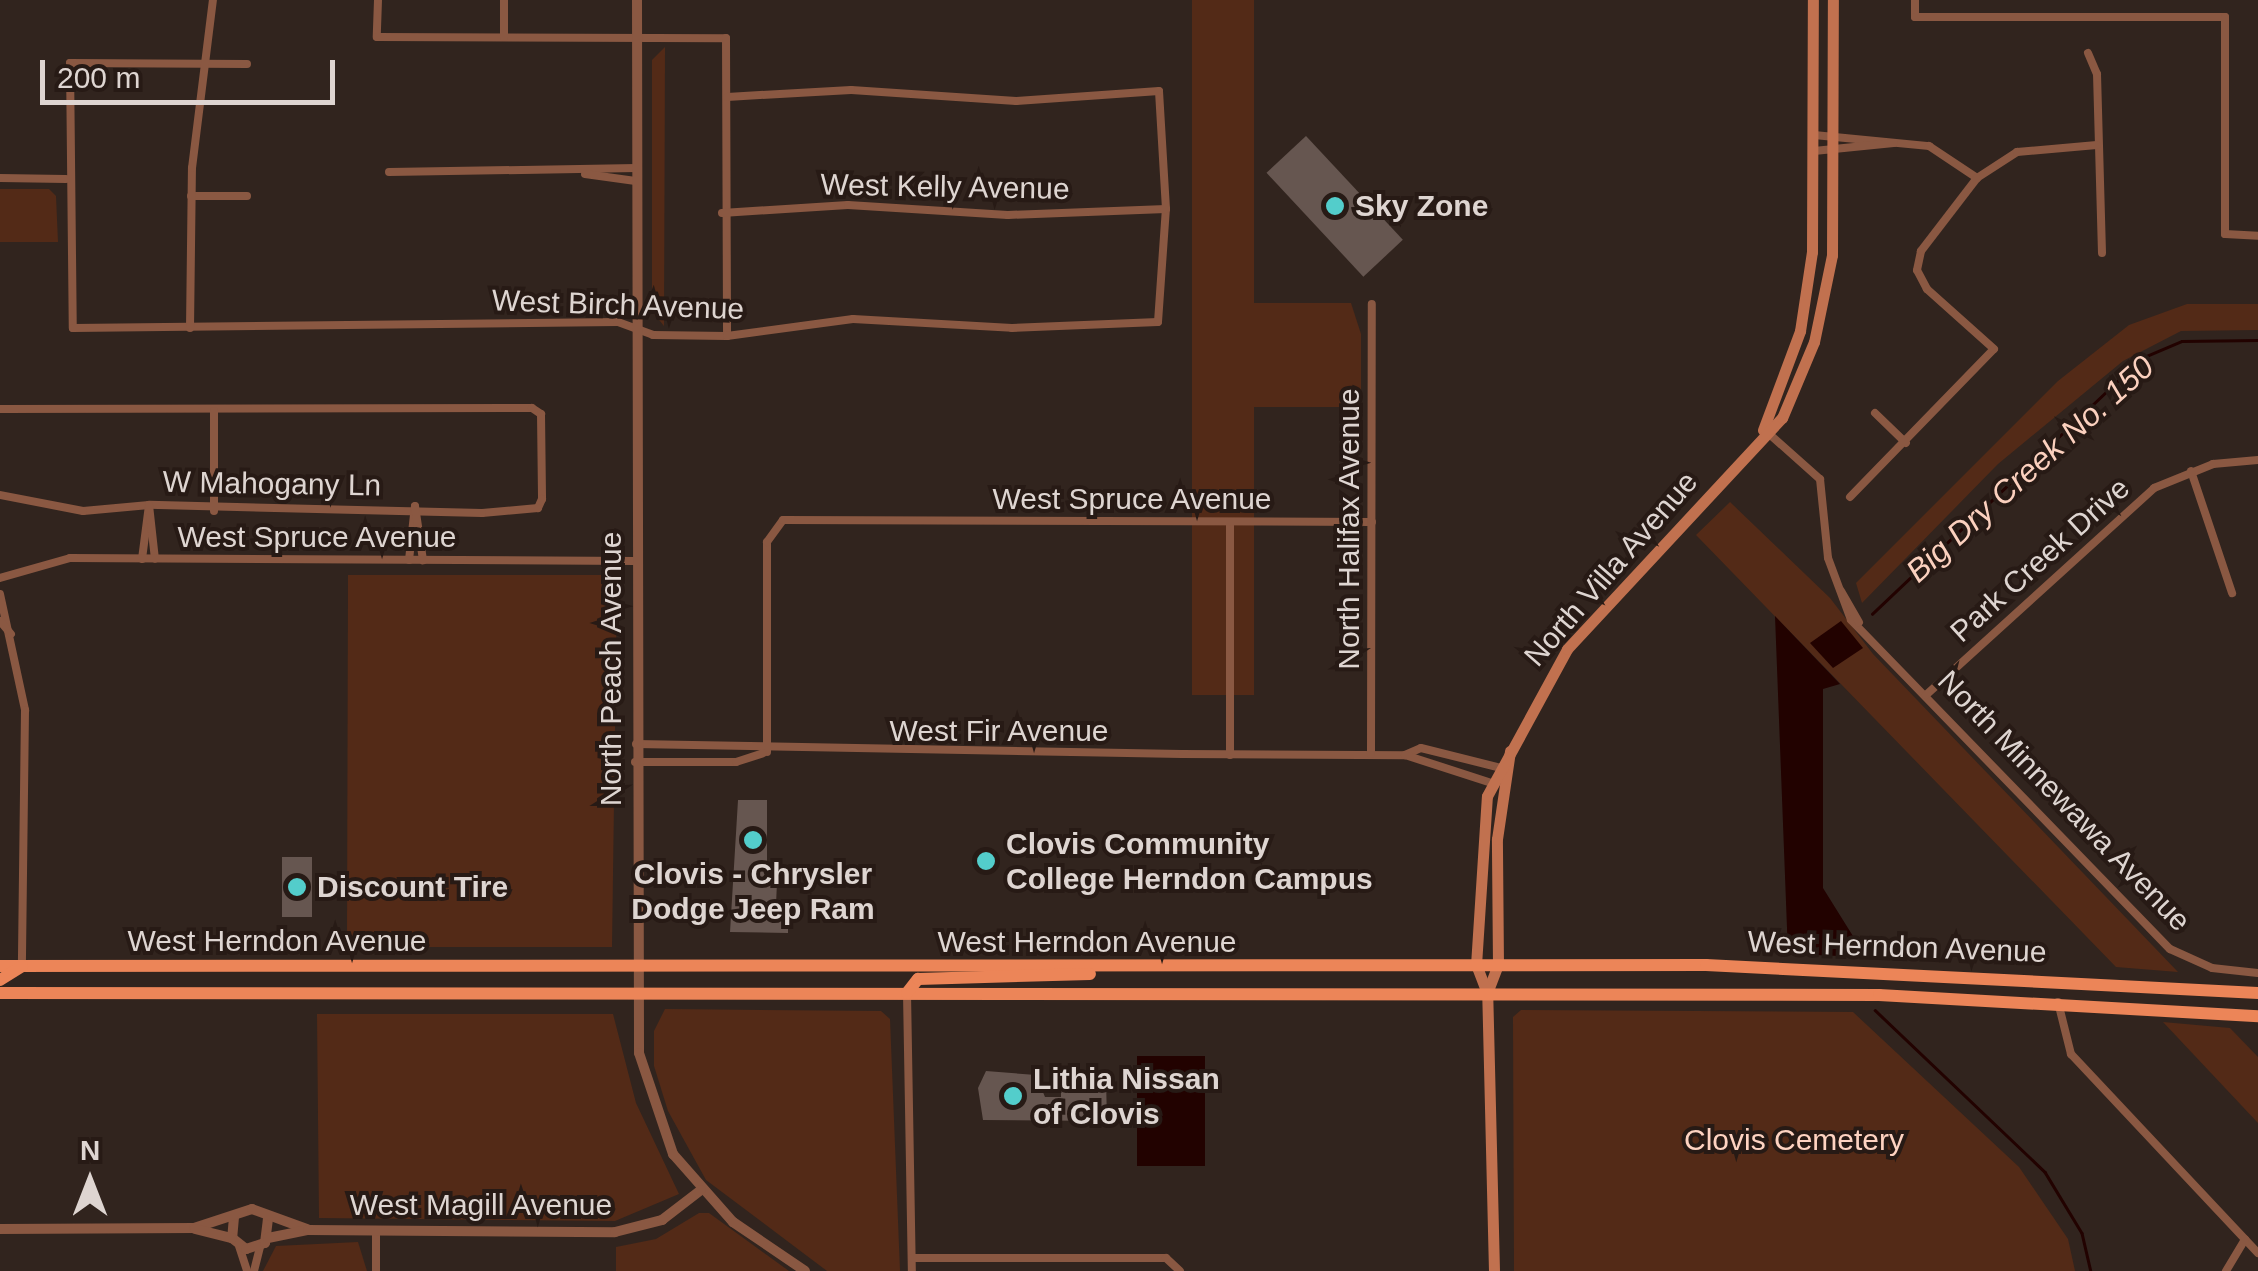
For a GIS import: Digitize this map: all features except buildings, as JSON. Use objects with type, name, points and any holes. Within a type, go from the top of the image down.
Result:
[{"type":"main road","points":[[1763,430],[1808,292],[1814,152],[1813,0]]},
{"type":"main road","points":[[1763,430],[1782,418],[1814,342],[1832,255],[1832,0]]},
{"type":"main road","name":"North Villa Avenue","points":[[1494,1271],[1488,993],[1498,965],[1496,839],[1504,768],[1510,749],[1567,649],[1763,430]]},
{"type":"main road","name":"North Villa Avenue","points":[[1488,993],[1476,964],[1477,875],[1491,782],[1504,768]]},
{"type":"main road","name":"West Herndon Avenue","points":[[0,966],[1706,965],[2258,993]]},
{"type":"main road","points":[[0,980],[22,966]]},
{"type":"main road","points":[[907,993],[918,979],[1058,979],[1132,968]]},
{"type":"main road","name":"West Herndon Avenue","points":[[0,993],[1488,993],[2058,1002],[2258,1016]]},
{"type":"street","points":[[190,328],[191,196],[212,0]]},
{"type":"street","points":[[378,0],[377,37],[726,38],[722,213],[727,336]]},
{"type":"street","points":[[504,0],[504,37]]},
{"type":"street","name":"North Peach Avenue","points":[[637,0],[634,992],[654,1111],[701,1190],[805,1271]]},
{"type":"street","points":[[1916,0],[1915,17],[2225,17],[2225,234],[2258,236]]},
{"type":"street","points":[[2088,53],[2097,74],[2102,253]]},
{"type":"street","points":[[0,178],[66,179],[70,63],[247,64]]},
{"type":"street","points":[[726,98],[850,90],[1016,101],[1159,90],[1166,209]]},
{"type":"street","points":[[1814,135],[1937,150],[1977,178]]},
{"type":"street","points":[[1814,152],[1894,143]]},
{"type":"street","points":[[1850,496],[1906,444],[1994,349],[1927,289],[1917,270],[1921,251],[1977,178],[2017,152],[2097,144]]},
{"type":"street","points":[[586,174],[636,168]]},
{"type":"street","points":[[389,172],[586,174],[636,181]]},
{"type":"street","name":"West Birch Avenue","points":[[66,179],[73,328],[391,321],[618,322],[636,328],[727,336],[854,319],[1012,328],[1158,322],[1166,209]]},
{"type":"street","points":[[191,196],[247,196]]},
{"type":"street","name":"West Kelly Avenue","points":[[722,213],[848,204],[1008,215],[1166,209]]},
{"type":"street","name":"North Halifax Avenue","points":[[1371,754],[1372,304]]},
{"type":"street","name":"W Mahogany Ln","points":[[0,495],[33,508],[128,508],[149,504],[214,510],[538,508],[540,414],[532,408],[373,413],[291,402],[214,411]]},
{"type":"street","points":[[0,409],[214,411],[214,510]]},
{"type":"street","points":[[1876,413],[1906,444]]},
{"type":"street","name":"North Minnewawa Avenue","points":[[1763,430],[1820,480],[1825,543],[1840,591],[1859,622],[2170,949],[2212,968],[2258,972]]},
{"type":"street","name":"Park Creek Drive","points":[[1926,695],[2131,504],[2192,471],[2258,460]]},
{"type":"street","points":[[2192,471],[2232,593]]},
{"type":"street","points":[[142,558],[149,504]]},
{"type":"street","points":[[149,504],[155,559]]},
{"type":"street","points":[[410,560],[416,506]]},
{"type":"street","points":[[416,506],[423,560]]},
{"type":"street","name":"West Spruce Avenue","points":[[767,752],[767,542],[773,526],[787,519],[1372,522]]},
{"type":"street","points":[[1230,523],[1230,754]]},
{"type":"street","name":"West Spruce Avenue","points":[[0,578],[46,561],[142,558],[636,561]]},
{"type":"street","points":[[0,594],[25,710],[22,966]]},
{"type":"street","points":[[0,622],[11,634]]},
{"type":"street","name":"West Fir Avenue","points":[[636,744],[767,752],[1405,755]]},
{"type":"street","points":[[1405,755],[1437,749],[1504,768]]},
{"type":"street","name":"West Fir Avenue","points":[[636,762],[736,762],[767,752]]},
{"type":"street","points":[[1405,755],[1504,786]]},
{"type":"street","points":[[907,993],[912,1271]]},
{"type":"street","points":[[2058,1002],[2071,1054],[2258,1253]]},
{"type":"street","name":"West Magill Avenue","points":[[236,1242],[264,1242],[308,1230],[630,1230],[662,1220],[701,1190]]},
{"type":"street","name":"West Magill Avenue","points":[[234,1217],[252,1209],[268,1219],[308,1230]]},
{"type":"street","points":[[0,1229],[194,1228],[234,1217],[236,1242],[250,1271]]},
{"type":"street","points":[[250,1271],[264,1242],[268,1219]]},
{"type":"street","points":[[194,1228],[236,1242]]},
{"type":"street","points":[[376,1230],[376,1271]]},
{"type":"street","points":[[2226,1271],[2245,1240]]},
{"type":"street","points":[[912,1258],[1066,1258],[1178,1266]]},
{"type":"street","points":[[1066,1258],[1067,1271]]},
{"type":"green space","points":[[1192,0],[1254,0],[1254,695],[1192,695]]},
{"type":"green space","points":[[665,47],[664,326],[652,311],[652,60]]},
{"type":"green space","points":[[0,189],[49,189],[56,196],[58,242],[0,242]]},
{"type":"green space","points":[[1232,303],[1351,303],[1361,334],[1361,407],[1232,407]]},
{"type":"green space","points":[[2187,304],[2258,304],[2258,330],[2181,331],[2123,361],[1998,464],[1862,603],[1856,583],[2058,381],[2129,325]]},
{"type":"green space","points":[[1730,502],[1830,598],[1873,654],[2178,972],[2116,967],[1696,535]]},
{"type":"green space","points":[[348,575],[609,575],[617,582],[612,947],[347,947]]},
{"type":"green space","points":[[665,1009],[881,1011],[890,1019],[900,1271],[827,1271],[706,1180],[668,1111],[654,1066],[654,1031]]},
{"type":"green space","name":"Clovis Cemetery","points":[[1521,1010],[1853,1012],[2019,1167],[2068,1239],[2075,1271],[1514,1271],[1513,1017]]},
{"type":"green space","points":[[317,1014],[613,1014],[636,1103],[679,1194],[615,1221],[319,1218]]},
{"type":"green space","points":[[2163,1022],[2230,1028],[2258,1057],[2258,1123]]},
{"type":"green space","points":[[699,1213],[709,1213],[789,1271],[616,1271],[616,1247],[656,1239]]},
{"type":"green space","points":[[358,1242],[367,1271],[263,1271],[276,1246]]},
{"type":"shaded area","points":[[1775,616],[1840,684],[1823,689],[1823,888],[1866,957],[1788,954]]},
{"type":"shaded area","points":[[1841,621],[1863,648],[1833,668],[1810,643]]},
{"type":"shaded area","points":[[1137,1056],[1205,1056],[1205,1166],[1137,1166]]},
{"type":"waterway","name":"Big Dry Creek No. 150","points":[[1872,614],[2142,358],[2182,341],[2258,340]]},
{"type":"waterway","name":"Big Dry Creek No. 150","points":[[1875,1010],[2045,1172],[2082,1233],[2091,1271]]},
{"type":"place","name":"Sky Zone","points":[[1335,206]]},
{"type":"place","name":"Clovis - Chrysler Dodge Jeep Ram","points":[[753,840]]},
{"type":"place","name":"Clovis Community College Herndon Campus","points":[[986,861]]},
{"type":"place","name":"Discount Tire","points":[[297,887]]},
{"type":"place","name":"Lithia Nissan of Clovis","points":[[1013,1096]]}]
